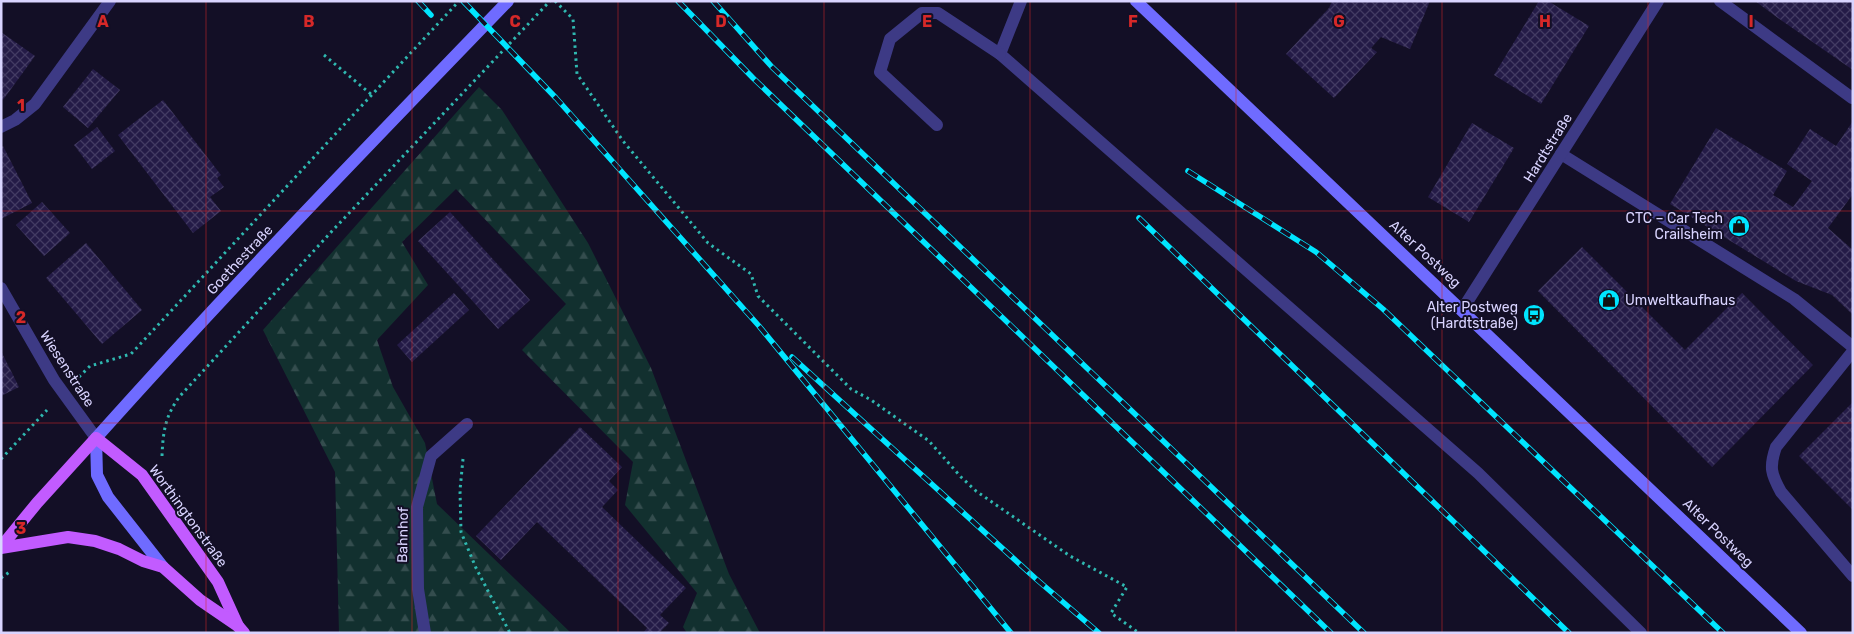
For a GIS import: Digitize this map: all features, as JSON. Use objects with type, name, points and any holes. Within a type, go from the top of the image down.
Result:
[{"type":"main road","name":"Goethestraße","points":[[1,547],[37,503],[154,373],[508,1]]},
{"type":"main road","name":"Alter Postweg","points":[[1136,1],[1801,633]]},
{"type":"main road","name":"Worthingtonstraße","points":[[96,438],[97,474],[108,498],[163,567],[200,600],[241,629]]},
{"type":"main road","name":"Worthingtonstraße","points":[[96,438],[142,475],[218,582],[241,629]]},
{"type":"main road","name":"Worthingtonstraße","points":[[1,547],[68,537],[95,541],[163,567]]},
{"type":"street","points":[[1,127],[15,120],[35,104],[110,1]]},
{"type":"street","points":[[1000,54],[1021,1]]},
{"type":"street","name":"Hardtstraße","points":[[1462,310],[1658,1]]},
{"type":"street","points":[[1720,1],[1852,98]]},
{"type":"street","points":[[937,125],[880,72],[890,39],[922,13],[938,13],[1000,54],[1478,472],[1640,633]]},
{"type":"street","points":[[1561,154],[1794,298],[1853,347]]},
{"type":"street","name":"Wiesenstraße","points":[[1,288],[62,393],[96,438]]},
{"type":"street","points":[[1853,351],[1776,447],[1770,462],[1773,478],[1781,492],[1853,576]]},
{"type":"street","name":"Bahnhof","points":[[426,633],[418,589],[417,507],[431,456],[467,424]]},
{"type":"path","points":[[90,366],[131,354],[459,1]]},
{"type":"path","points":[[162,456],[163,430],[172,406],[180,396],[333,230],[550,1]]},
{"type":"path","points":[[556,1],[573,19],[577,74],[624,141],[708,243],[751,274],[758,296],[851,389],[871,400],[929,442],[976,491],[1070,556],[1127,587],[1111,613],[1139,633]]},
{"type":"path","points":[[324,55],[372,95]]},
{"type":"path","points":[[1,459],[62,393]]},
{"type":"path","points":[[467,424],[460,490],[461,532],[476,568],[510,633]]},
{"type":"green space","points":[[479,87],[502,110],[588,243],[651,368],[729,574],[760,633],[687,633],[683,627],[697,593],[625,505],[633,462],[522,350],[566,304],[456,189],[402,242],[428,285],[377,340],[393,387],[425,443],[437,504],[571,633],[339,633],[335,472],[263,330]]},
{"type":"building","points":[[1332,1],[1430,1],[1410,49],[1381,37],[1371,48],[1377,52],[1334,98],[1286,54],[1329,8]]},
{"type":"building","points":[[1539,1],[1548,1],[1589,26],[1541,104],[1494,75]]},
{"type":"building","points":[[1755,1],[1853,1],[1853,70],[1778,18]]},
{"type":"building","points":[[1,32],[35,56],[3,100],[1,98]]},
{"type":"building","points":[[93,69],[120,90],[88,128],[63,107]]},
{"type":"building","points":[[163,100],[221,175],[217,178],[224,187],[210,197],[221,211],[193,233],[118,135]]},
{"type":"building","points":[[1853,121],[1853,194],[1828,228],[1853,250],[1853,315],[1832,295],[1796,281],[1670,204],[1716,128],[1787,171],[1773,195],[1793,207],[1812,181],[1787,164],[1810,129],[1836,146]]},
{"type":"building","points":[[1472,123],[1514,148],[1469,222],[1428,197]]},
{"type":"building","points":[[97,127],[115,151],[92,169],[74,145]]},
{"type":"building","points":[[3,146],[32,203],[1,219],[1,147]]},
{"type":"building","points":[[42,202],[70,233],[44,256],[16,225]]},
{"type":"building","points":[[450,212],[530,300],[498,329],[418,241]]},
{"type":"building","points":[[86,243],[142,310],[102,344],[46,278]]},
{"type":"building","points":[[1582,247],[1685,350],[1742,293],[1813,365],[1712,467],[1538,291]]},
{"type":"building","points":[[454,293],[469,310],[412,362],[397,345]]},
{"type":"building","points":[[1,351],[19,387],[1,396]]},
{"type":"building","points":[[1853,402],[1853,510],[1799,456]]},
{"type":"building","points":[[580,427],[622,467],[609,481],[618,490],[602,507],[686,588],[660,615],[669,623],[659,633],[643,633],[647,628],[537,522],[501,560],[476,536]]},
{"type":"railway","points":[[418,1],[431,15]]},
{"type":"railway","points":[[463,1],[556,98],[759,326],[1011,633]]},
{"type":"railway","points":[[678,1],[753,78],[1331,633]]},
{"type":"railway","points":[[713,1],[772,67],[1364,633]]},
{"type":"railway","points":[[1188,171],[1316,252],[1383,309],[1723,633]]},
{"type":"railway","points":[[1139,218],[1569,633]]},
{"type":"railway","points":[[792,357],[1035,578],[1099,633]]},
{"type":"place","name":"CTC – Car Tech Crailsheim","points":[[1739,226]]},
{"type":"place","name":"Umweltkaufhaus","points":[[1609,300]]},
{"type":"place","name":"Alter Postweg (Hardtstraße)","points":[[1534,315]]}]
